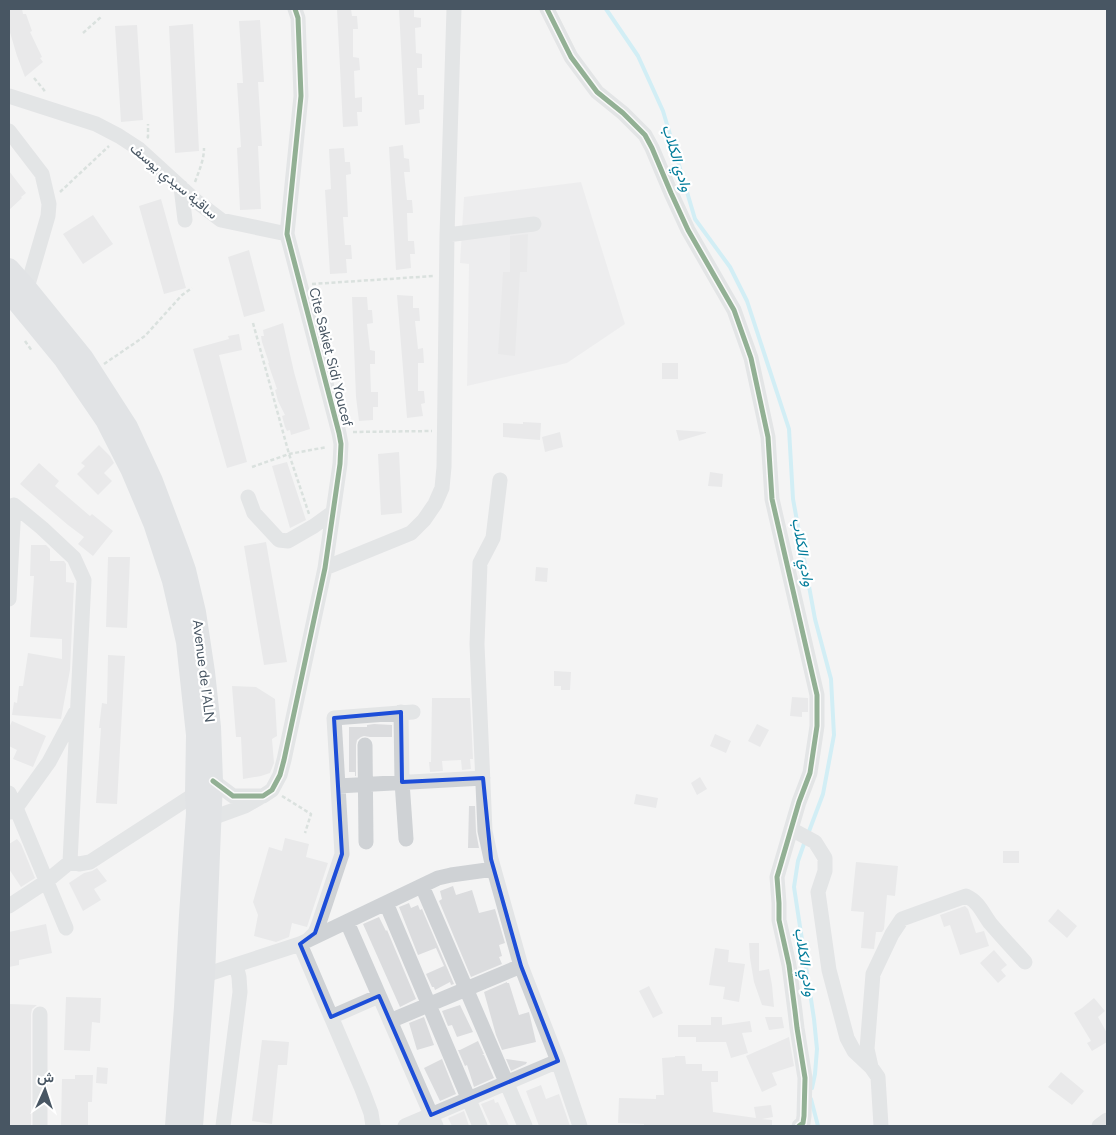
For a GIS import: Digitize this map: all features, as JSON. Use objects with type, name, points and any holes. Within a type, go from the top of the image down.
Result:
[{"type":"main road","name":"Avenue de l'ALN","points":[[9,268],[17,294],[83,357],[128,427],[153,480],[186,570],[196,612],[206,672],[214,781],[205,975],[193,1126]]},
{"type":"main road","points":[[17,294],[105,420],[132,471],[153,523],[172,581],[186,642],[196,735],[196,813],[175,1126]]},
{"type":"street","name":"Cite Sakiet Sidi Youcef","points":[[268,793],[280,775],[284,760],[325,568],[340,464],[340,438],[287,234],[301,96],[298,18],[295,9]]},
{"type":"street","points":[[325,568],[411,533],[424,520],[435,504],[442,488],[454,9]]},
{"type":"street","points":[[547,9],[571,57],[597,92],[623,113],[645,135],[688,230],[734,310],[751,358],[768,437],[772,498],[817,695],[817,726],[810,773],[799,802],[777,877],[779,920],[789,965],[796,1028],[805,1078],[804,1116],[803,1123],[799,1126]]},
{"type":"street","name":"ساقية سيدي يوسف","points":[[9,96],[96,124],[119,136],[139,149],[185,191],[221,220],[287,234]]},
{"type":"street","points":[[9,131],[42,174],[49,204],[48,216],[17,294]]},
{"type":"street","points":[[185,191],[186,220]]},
{"type":"street","points":[[447,235],[534,224]]},
{"type":"street","points":[[500,480],[493,538],[480,563],[477,644],[486,831],[494,869],[522,966],[580,1126]]},
{"type":"street","points":[[248,497],[254,513],[279,540],[288,541],[332,513]]},
{"type":"street","points":[[9,599],[14,506],[42,528],[74,558],[84,580],[70,862],[47,881],[9,906]]},
{"type":"street","points":[[13,810],[49,762],[78,708]]},
{"type":"street","points":[[304,942],[315,933],[342,854],[334,718],[407,712],[402,782],[406,839]]},
{"type":"street","points":[[365,745],[366,842]]},
{"type":"street","points":[[338,786],[483,778]]},
{"type":"street","points":[[214,781],[233,796],[268,793]]},
{"type":"street","points":[[9,793],[13,810],[47,881],[66,928]]},
{"type":"street","points":[[195,831],[212,818],[245,806],[268,793]]},
{"type":"street","points":[[70,862],[79,864],[90,862],[195,794]]},
{"type":"street","points":[[791,829],[815,842],[825,858],[825,871],[818,892],[829,970],[847,1038],[854,1052],[871,1067],[878,1077],[881,1126]]},
{"type":"street","points":[[205,975],[304,942],[438,878],[494,869]]},
{"type":"street","points":[[422,886],[525,1126]]},
{"type":"street","points":[[871,1067],[867,1050],[873,974],[892,934],[902,920],[966,896],[978,905],[990,922],[1025,962]]},
{"type":"street","points":[[386,903],[480,1126]]},
{"type":"street","points":[[347,922],[434,1121]]},
{"type":"street","points":[[304,942],[331,1017],[362,1089],[374,1126]]},
{"type":"street","points":[[223,1126],[240,992],[236,965]]},
{"type":"street","points":[[390,1021],[522,966]]},
{"type":"street","points":[[331,1017],[379,996]]},
{"type":"street","points":[[40,1014],[40,1126]]},
{"type":"street","points":[[405,1126],[434,1121],[468,1100],[558,1061]]},
{"type":"street","points":[[1099,1126],[1107,1120]]},
{"type":"path","points":[[83,33],[101,16]]},
{"type":"path","points":[[49,204],[119,136]]},
{"type":"path","points":[[185,191],[200,168],[204,148]]},
{"type":"path","points":[[300,285],[447,274]]},
{"type":"path","points":[[92,372],[145,336],[182,295],[192,288]]},
{"type":"path","points":[[253,323],[289,454],[314,526]]},
{"type":"path","points":[[25,341],[32,351]]},
{"type":"path","points":[[252,467],[340,438],[444,431]]},
{"type":"path","points":[[268,793],[310,814],[305,833]]},
{"type":"highlighted area","points":[[401,712],[402,782],[483,778],[491,859],[521,966],[558,1061],[431,1115],[379,996],[331,1017],[300,944],[315,933],[342,854],[334,718]]},
{"type":"shaded area","points":[[581,182],[625,324],[567,363],[467,386],[469,264],[460,263],[464,197]]},
{"type":"building","points":[[9,9],[22,9],[23,14],[26,14],[32,31],[30,32],[42,57],[40,58],[43,62],[25,77],[9,29]]},
{"type":"building","points":[[337,9],[351,9],[352,16],[357,16],[358,29],[353,29],[353,57],[359,58],[360,70],[354,71],[355,98],[362,97],[362,112],[357,112],[358,126],[343,127]]},
{"type":"building","points":[[399,9],[414,9],[414,17],[421,18],[421,27],[415,28],[416,53],[422,54],[422,68],[417,68],[418,95],[424,95],[424,109],[419,110],[420,123],[405,125]]},
{"type":"building","points":[[260,20],[264,82],[258,82],[262,146],[258,146],[261,209],[240,210],[237,148],[241,147],[237,83],[243,83],[239,21]]},
{"type":"building","points":[[193,24],[199,151],[175,153],[169,26]]},
{"type":"building","points":[[137,25],[143,120],[121,122],[115,26]]},
{"type":"building","points":[[403,145],[404,158],[409,159],[410,172],[404,172],[407,200],[412,200],[413,213],[407,213],[408,241],[414,241],[415,254],[410,254],[411,268],[396,270],[389,147]]},
{"type":"building","points":[[344,148],[345,162],[350,162],[351,174],[346,175],[348,217],[343,217],[345,245],[351,245],[352,259],[346,259],[347,273],[330,274],[325,190],[331,189],[329,149]]},
{"type":"building","points":[[9,171],[26,193],[9,210]]},
{"type":"building","points":[[161,199],[186,288],[164,294],[139,206]]},
{"type":"building","points":[[93,215],[113,244],[83,264],[63,234]]},
{"type":"building","points":[[528,234],[527,272],[520,272],[515,356],[498,354],[503,272],[510,272],[510,236]]},
{"type":"building","points":[[249,250],[265,311],[244,317],[228,257]]},
{"type":"building","points":[[397,295],[413,296],[413,308],[419,308],[420,321],[415,321],[418,349],[423,348],[424,363],[418,363],[418,391],[424,391],[425,403],[421,404],[423,416],[407,418]]},
{"type":"building","points":[[352,297],[367,297],[368,310],[372,310],[373,323],[367,324],[370,350],[375,351],[375,364],[370,364],[371,392],[378,392],[378,407],[373,407],[373,420],[359,421],[356,397]]},
{"type":"building","points":[[283,323],[310,429],[291,435],[290,430],[287,431],[285,427],[282,416],[285,415],[278,401],[275,390],[277,389],[261,336],[264,336],[263,330]]},
{"type":"building","points":[[239,334],[242,350],[219,355],[247,462],[227,468],[193,349],[229,339],[228,336]]},
{"type":"building","points":[[662,363],[678,363],[678,379],[662,379]]},
{"type":"building","points":[[523,422],[541,423],[540,440],[503,437],[503,423],[523,424]]},
{"type":"building","points":[[676,430],[706,432],[706,433],[679,441]]},
{"type":"building","points":[[560,432],[563,447],[545,452],[542,437]]},
{"type":"building","points":[[99,445],[114,463],[104,473],[112,481],[98,495],[77,474],[85,466],[81,463]]},
{"type":"building","points":[[399,452],[402,513],[381,515],[378,454]]},
{"type":"building","points":[[287,462],[306,520],[290,528],[272,466]]},
{"type":"building","points":[[39,463],[59,481],[55,486],[90,516],[92,514],[113,531],[93,556],[78,544],[84,537],[20,484]]},
{"type":"building","points":[[710,472],[723,474],[722,487],[708,486]]},
{"type":"building","points":[[266,542],[287,662],[264,665],[244,546]]},
{"type":"building","points":[[31,545],[46,545],[50,549],[50,561],[64,561],[66,564],[66,582],[74,583],[70,670],[61,719],[12,715],[14,702],[17,703],[19,686],[23,686],[28,653],[62,659],[62,639],[30,637],[34,576],[30,576]]},
{"type":"building","points":[[108,557],[130,557],[127,628],[106,627]]},
{"type":"building","points":[[536,567],[548,568],[547,582],[535,581]]},
{"type":"building","points":[[108,655],[125,656],[117,804],[96,803],[101,728],[99,728],[102,703],[107,704]]},
{"type":"building","points":[[554,671],[571,672],[570,690],[561,690],[561,686],[554,686]]},
{"type":"building","points":[[232,686],[256,687],[275,699],[277,736],[272,739],[274,763],[270,773],[243,779],[241,737],[236,737]]},
{"type":"building","points":[[792,697],[808,698],[808,712],[802,712],[802,717],[790,716]]},
{"type":"building","points":[[432,698],[470,698],[473,759],[470,759],[471,769],[462,770],[461,760],[442,761],[443,771],[430,772]]},
{"type":"building","points":[[12,721],[46,736],[33,767],[13,759],[17,750],[9,746],[9,728]]},
{"type":"building","points":[[757,724],[769,730],[760,747],[748,741]]},
{"type":"building","points":[[367,725],[392,725],[392,737],[364,736],[357,740],[355,776],[355,772],[349,772],[349,727],[367,727]]},
{"type":"building","points":[[715,734],[731,741],[726,753],[710,746]]},
{"type":"building","points":[[700,777],[707,789],[697,795],[691,783]]},
{"type":"building","points":[[636,794],[658,798],[656,808],[634,804]]},
{"type":"building","points":[[469,806],[475,806],[479,848],[468,848]]},
{"type":"building","points":[[285,838],[309,844],[306,857],[328,863],[307,927],[292,923],[289,937],[276,942],[254,936],[258,915],[253,902],[269,847],[282,851]]},
{"type":"building","points":[[17,839],[21,844],[35,878],[21,887],[9,869],[9,844]]},
{"type":"building","points":[[1003,851],[1019,851],[1019,863],[1003,863]]},
{"type":"building","points":[[856,862],[898,866],[895,896],[887,895],[884,929],[882,932],[876,932],[874,949],[861,948],[864,912],[851,911]]},
{"type":"building","points":[[97,868],[107,881],[94,889],[101,900],[83,911],[69,883],[84,873]]},
{"type":"building","points":[[453,886],[456,895],[472,890],[479,913],[495,909],[505,943],[499,945],[502,956],[499,957],[502,964],[471,977],[439,901],[442,899],[440,891]]},
{"type":"building","points":[[409,903],[411,908],[418,905],[420,910],[422,909],[454,984],[451,985],[450,982],[435,990],[432,987],[426,974],[444,966],[436,948],[418,955],[399,907]]},
{"type":"building","points":[[965,906],[968,909],[976,933],[984,931],[989,946],[960,955],[950,925],[944,927],[940,915]]},
{"type":"building","points":[[1058,909],[1077,926],[1067,938],[1048,921]]},
{"type":"building","points":[[379,917],[387,930],[416,999],[400,1007],[363,924]]},
{"type":"building","points":[[46,924],[52,953],[19,960],[19,965],[9,967],[9,932]]},
{"type":"building","points":[[749,943],[759,943],[759,971],[769,969],[774,1007],[762,1005],[754,982]]},
{"type":"building","points":[[715,948],[729,950],[728,962],[745,964],[739,1002],[723,999],[725,987],[709,985]]},
{"type":"building","points":[[994,950],[1007,965],[1001,970],[1006,976],[998,983],[980,963]]},
{"type":"building","points":[[507,982],[509,983],[519,1015],[529,1012],[536,1042],[502,1050],[484,992]]},
{"type":"building","points":[[649,986],[663,1013],[653,1018],[639,991]]},
{"type":"building","points":[[66,997],[101,998],[100,1023],[92,1022],[90,1051],[64,1050]]},
{"type":"building","points":[[1094,998],[1105,1011],[1098,1017],[1107,1033],[1107,1042],[1092,1051],[1087,1043],[1091,1041],[1074,1013]]},
{"type":"building","points":[[9,1004],[37,1005],[32,1009],[31,1014],[31,1126],[9,1126]]},
{"type":"building","points":[[460,1005],[473,1032],[457,1037],[452,1025],[448,1026],[442,1011]]},
{"type":"building","points":[[424,1017],[434,1045],[417,1050],[409,1023]]},
{"type":"building","points":[[711,1017],[722,1017],[722,1025],[750,1021],[752,1032],[742,1033],[748,1053],[731,1058],[726,1042],[696,1042],[696,1037],[678,1037],[678,1025],[711,1025]]},
{"type":"building","points":[[765,1017],[782,1017],[784,1028],[769,1030]]},
{"type":"building","points":[[789,1037],[794,1066],[772,1073],[777,1085],[762,1092],[746,1056]]},
{"type":"building","points":[[262,1040],[289,1042],[287,1065],[278,1065],[272,1124],[252,1121]]},
{"type":"building","points":[[478,1041],[494,1078],[474,1087],[467,1065],[465,1066],[458,1050]]},
{"type":"building","points":[[685,1056],[686,1064],[702,1064],[702,1071],[718,1071],[718,1082],[711,1082],[713,1112],[756,1118],[754,1107],[771,1105],[773,1117],[762,1119],[772,1120],[772,1126],[644,1126],[644,1124],[618,1123],[619,1098],[656,1099],[656,1095],[664,1095],[662,1058]]},
{"type":"building","points":[[442,1059],[456,1094],[440,1101],[424,1068]]},
{"type":"building","points":[[506,1059],[527,1062],[511,1071]]},
{"type":"building","points":[[97,1067],[108,1068],[107,1084],[96,1083]]},
{"type":"building","points":[[1061,1072],[1084,1091],[1072,1105],[1048,1087]]},
{"type":"building","points":[[75,1075],[93,1075],[92,1102],[88,1102],[88,1126],[61,1126],[62,1079],[75,1079]]},
{"type":"building","points":[[541,1085],[546,1099],[559,1094],[570,1126],[539,1126],[526,1091]]},
{"type":"building","points":[[494,1099],[495,1103],[498,1102],[509,1126],[491,1126],[481,1104]]},
{"type":"building","points":[[464,1111],[469,1126],[452,1126],[448,1118]]},
{"type":"waterway","name":"وادي الكلاب","points":[[606,9],[638,56],[663,111],[695,219],[730,267],[747,301],[789,429],[793,499],[815,619],[831,679],[834,735],[823,794],[808,834]]},
{"type":"waterway","name":"وادي الكلاب","points":[[805,841],[798,861],[794,887],[817,1049],[812,1088]]},
{"type":"waterway","name":"وادي الكلاب","points":[[811,1099],[818,1126]]},
{"type":"cycle path","points":[[213,781],[233,796],[263,796],[272,790],[280,775],[325,568],[340,464],[341,444],[339,433],[287,234],[301,96],[298,18],[295,9]]},
{"type":"cycle path","points":[[547,9],[571,57],[597,92],[623,113],[645,135],[688,230],[734,310],[751,358],[768,437],[772,499],[817,695],[817,726],[810,773],[799,802],[777,877],[779,920],[789,965],[805,1078],[804,1116],[803,1123],[799,1126]]}]
